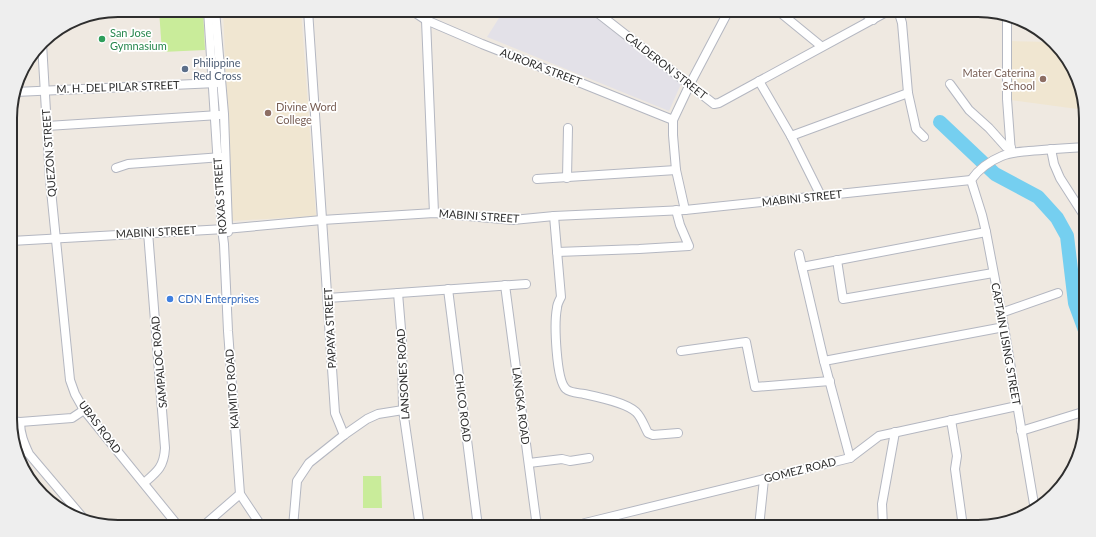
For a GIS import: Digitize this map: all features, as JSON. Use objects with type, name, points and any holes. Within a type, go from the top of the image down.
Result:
[{"type":"street","name":"ROXAS STREET","points":[[208,17],[217,158],[225,228]]},
{"type":"street","name":"ROXAS STREET","points":[[217,17],[226,157],[224,244]]},
{"type":"street","name":"PAPAYA STREET","points":[[308,17],[335,413],[344,435]]},
{"type":"street","name":"AURORA STREET","points":[[421,17],[482,44],[673,120]]},
{"type":"street","name":"CALDERON STREET","points":[[603,17],[714,104],[719,103],[759,81]]},
{"type":"street","points":[[685,210],[676,170],[673,144],[673,120],[725,17]]},
{"type":"street","points":[[786,17],[821,46]]},
{"type":"street","points":[[870,17],[873,20]]},
{"type":"street","points":[[821,196],[791,136],[759,81],[821,46],[878,17]]},
{"type":"street","points":[[900,17],[902,23],[908,93],[916,129],[924,137]]},
{"type":"street","points":[[426,20],[434,213]]},
{"type":"street","points":[[1010,22],[1007,99],[1011,150]]},
{"type":"street","name":"QUEZON STREET","points":[[42,51],[56,238]]},
{"type":"street","name":"M. H. DEL PILAR STREET","points":[[20,92],[222,83]]},
{"type":"street","points":[[950,84],[969,110],[1011,150]]},
{"type":"street","points":[[791,136],[908,93]]},
{"type":"street","points":[[47,126],[224,114]]},
{"type":"street","points":[[567,178],[568,128]]},
{"type":"street","points":[[971,180],[977,172],[1011,150],[1079,147]]},
{"type":"street","points":[[1051,149],[1054,164],[1060,178],[1079,208]]},
{"type":"street","points":[[116,168],[128,164],[226,157]]},
{"type":"street","points":[[537,179],[676,170]]},
{"type":"street","name":"MABINI STREET","points":[[17,241],[434,213],[513,220],[554,216],[685,210],[971,180]]},
{"type":"street","name":"CAPTAIN LISING STREET","points":[[971,180],[986,232],[1002,313],[1021,431],[1035,503]]},
{"type":"street","points":[[557,252],[689,246],[680,226],[676,210]]},
{"type":"street","points":[[554,216],[561,297],[557,306],[556,315],[557,353],[561,379],[566,389],[629,408],[636,412],[648,434],[678,433]]},
{"type":"street","name":"SAMPALOC ROAD","points":[[144,483],[160,469],[165,458],[148,232]]},
{"type":"street","points":[[802,267],[986,232]]},
{"type":"street","name":"UBAS ROAD","points":[[56,238],[70,380],[75,394],[84,410],[173,520]]},
{"type":"street","name":"KAIMITO ROAD","points":[[224,244],[228,331],[240,494],[257,520]]},
{"type":"street","points":[[799,254],[824,361],[850,458]]},
{"type":"street","points":[[837,260],[843,299],[993,273]]},
{"type":"street","points":[[328,298],[526,284]]},
{"type":"street","name":"LANGKA ROAD","points":[[505,285],[537,520]]},
{"type":"street","name":"CHICO ROAD","points":[[448,289],[477,520]]},
{"type":"street","name":"LANSONES ROAD","points":[[398,293],[402,341],[403,410],[419,520]]},
{"type":"street","points":[[1002,313],[1058,293]]},
{"type":"street","points":[[824,361],[1004,327]]},
{"type":"street","points":[[681,351],[746,342],[755,387],[830,381]]},
{"type":"street","name":"GOMEZ ROAD","points":[[598,520],[850,458],[879,436],[1017,406]]},
{"type":"street","points":[[78,512],[29,454],[20,430],[20,422],[72,418],[84,410]]},
{"type":"street","points":[[294,520],[297,481],[309,464],[367,418],[378,414],[403,410]]},
{"type":"street","points":[[1021,431],[1079,413]]},
{"type":"street","points":[[951,420],[957,456],[955,469],[962,520]]},
{"type":"street","points":[[883,520],[882,504],[895,432]]},
{"type":"street","points":[[529,463],[562,459],[570,461],[589,458]]},
{"type":"street","points":[[760,520],[764,479]]},
{"type":"street","points":[[210,520],[240,494]]},
{"type":"shaded area","name":"Divine Word College","points":[[223,17],[302,17],[316,216],[232,221]]},
{"type":"shaded area","points":[[500,17],[595,17],[681,84],[669,111],[487,37]]},
{"type":"shaded area","name":"Mater Caterina School","points":[[1011,41],[1045,42],[1054,51],[1069,73],[1076,92],[1078,109],[1011,100]]},
{"type":"green space","points":[[160,17],[203,17],[205,50],[162,52]]},
{"type":"green space","points":[[363,476],[381,476],[382,508],[363,508]]},
{"type":"waterway","points":[[940,122],[995,174],[1038,197],[1057,218],[1067,236],[1075,303],[1079,314]]},
{"type":"place","name":"San Jose Gymnasium","points":[[102,39]]},
{"type":"place","name":"Philippine Red Cross","points":[[185,69]]},
{"type":"place","name":"Mater Caterina School","points":[[1043,79]]},
{"type":"place","name":"Divine Word College","points":[[268,113]]},
{"type":"place","name":"CDN Enterprises","points":[[170,299]]}]
